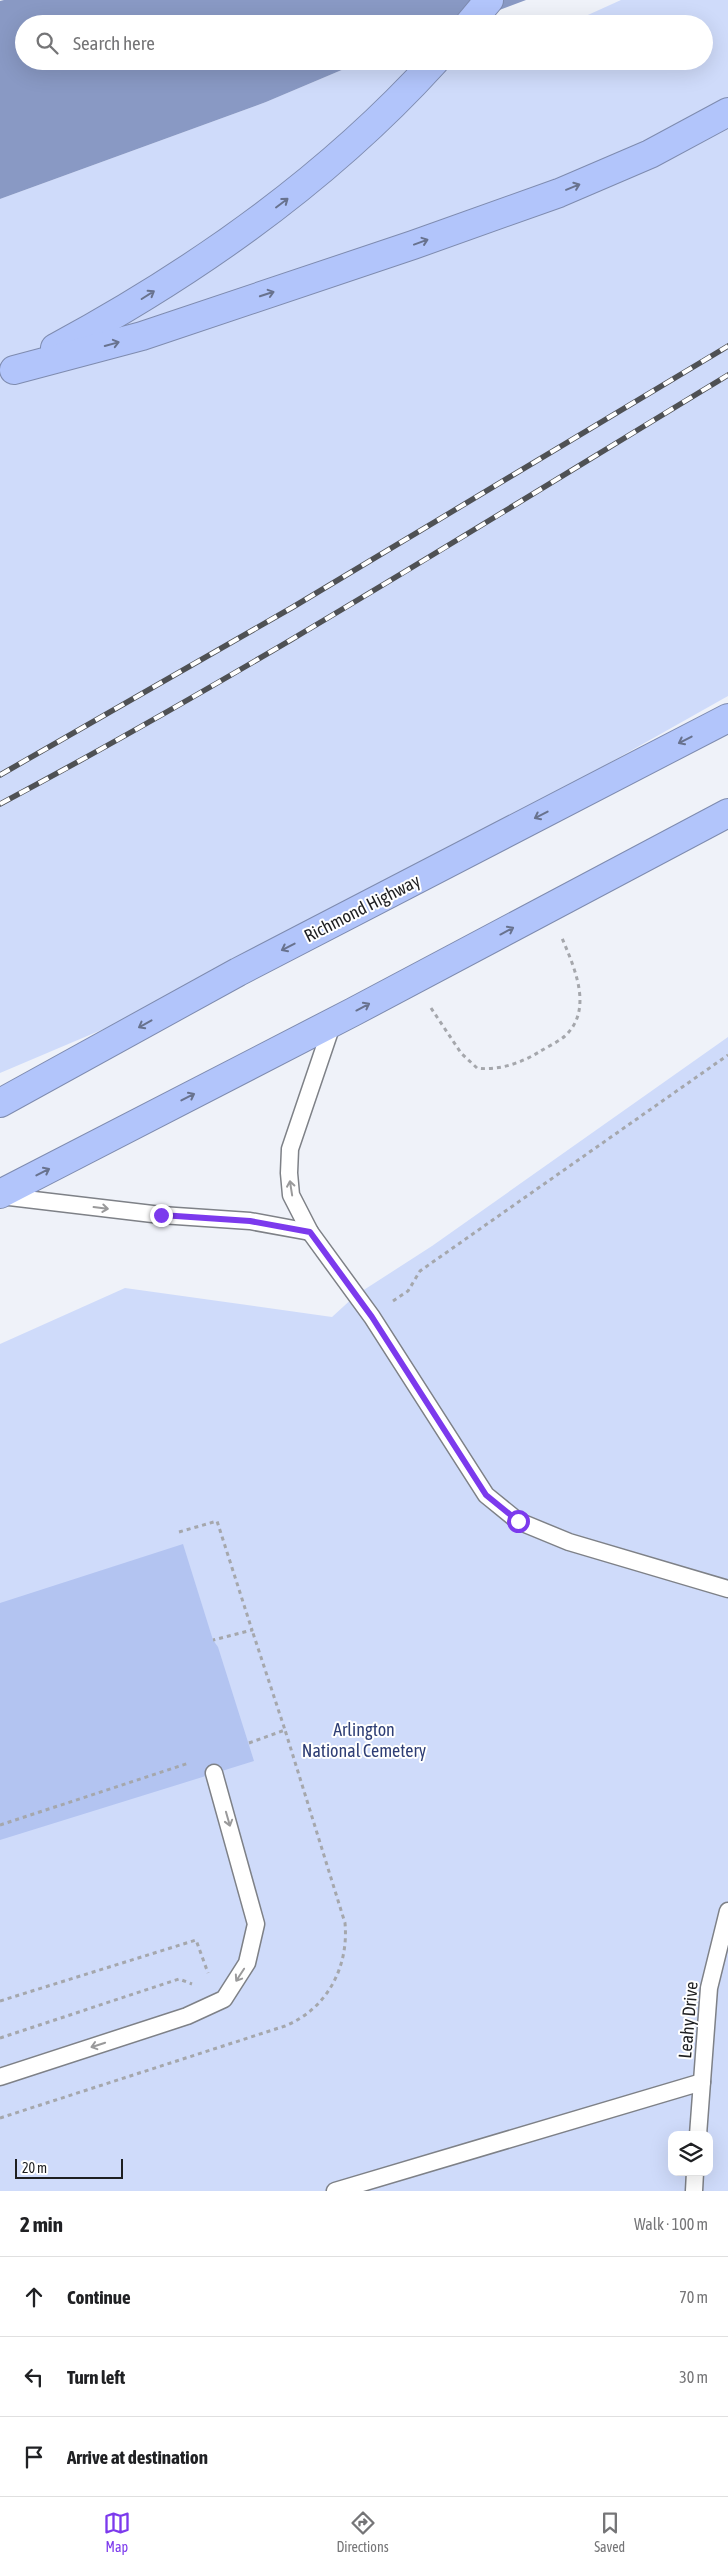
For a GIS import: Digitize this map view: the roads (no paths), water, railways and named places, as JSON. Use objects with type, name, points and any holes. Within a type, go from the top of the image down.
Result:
[{"type":"highway","points":[[476,15],[489,0]]},
{"type":"highway","points":[[7,373],[144,298],[246,231],[308,184],[427,70]]},
{"type":"highway","points":[[7,373],[142,336],[413,245],[559,193],[650,154],[728,112]]},
{"type":"highway","name":"Richmond Highway","points":[[4,1101],[238,972],[728,718]]},
{"type":"highway","points":[[0,1195],[413,981],[728,813]]},
{"type":"lane","points":[[333,1022],[290,1148],[289,1173],[291,1195],[310,1232],[372,1317],[486,1495],[518,1521],[569,1542],[728,1589]]},
{"type":"lane","points":[[0,1195],[161,1215],[250,1221],[310,1232]]},
{"type":"lane","points":[[0,2077],[188,2016],[224,1999],[247,1963],[256,1924],[214,1773]]},
{"type":"lane","name":"Leahy Drive","points":[[698,2131],[709,1988],[728,1911]]},
{"type":"lane","points":[[334,2191],[702,2082]]},
{"type":"lane","points":[[694,2191],[695,2176]]},
{"type":"railway","points":[[0,775],[293,607],[728,346]]},
{"type":"railway","points":[[0,804],[93,754],[276,649],[728,375]]},
{"type":"park label","name":"Arlington National Cemetery","points":[[364,1739]]}]
